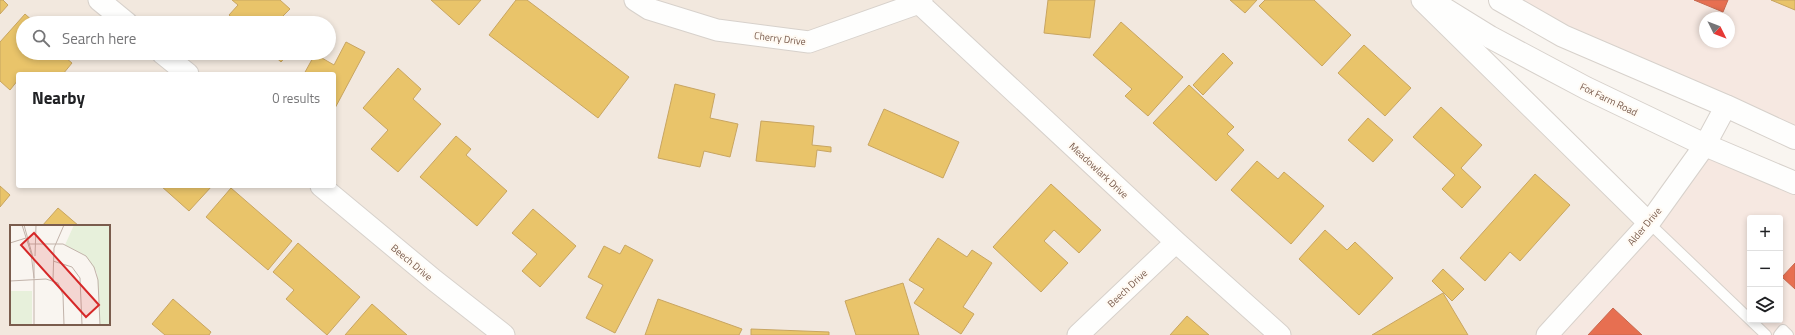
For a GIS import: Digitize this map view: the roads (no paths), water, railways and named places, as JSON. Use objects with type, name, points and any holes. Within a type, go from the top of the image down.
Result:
[{"type":"street","points":[[99,0],[118,16]]},
{"type":"street","name":"Cherry Drive","points":[[635,0],[649,9],[717,30],[809,42],[921,1]]},
{"type":"street","points":[[1421,0],[1649,223]]},
{"type":"street","name":"Fox Farm Road","points":[[1430,0],[1490,37],[1586,88],[1705,145],[1795,183]]},
{"type":"street","points":[[1500,0],[1563,36],[1726,106],[1795,138]]},
{"type":"street","name":"Meadowlark Drive","points":[[921,1],[1176,242],[1280,335]]},
{"type":"street","points":[[171,60],[186,72]]},
{"type":"street","name":"Alder Drive","points":[[1547,335],[1649,223],[1705,145],[1726,106]]},
{"type":"street","name":"Beech Drive","points":[[323,188],[434,280],[504,335]]},
{"type":"street","name":"Beech Drive","points":[[1078,335],[1176,242]]},
{"type":"lane","points":[[1649,223],[1766,335]]},
{"type":"lane","points":[[1779,335],[1783,330],[1788,335]]}]
